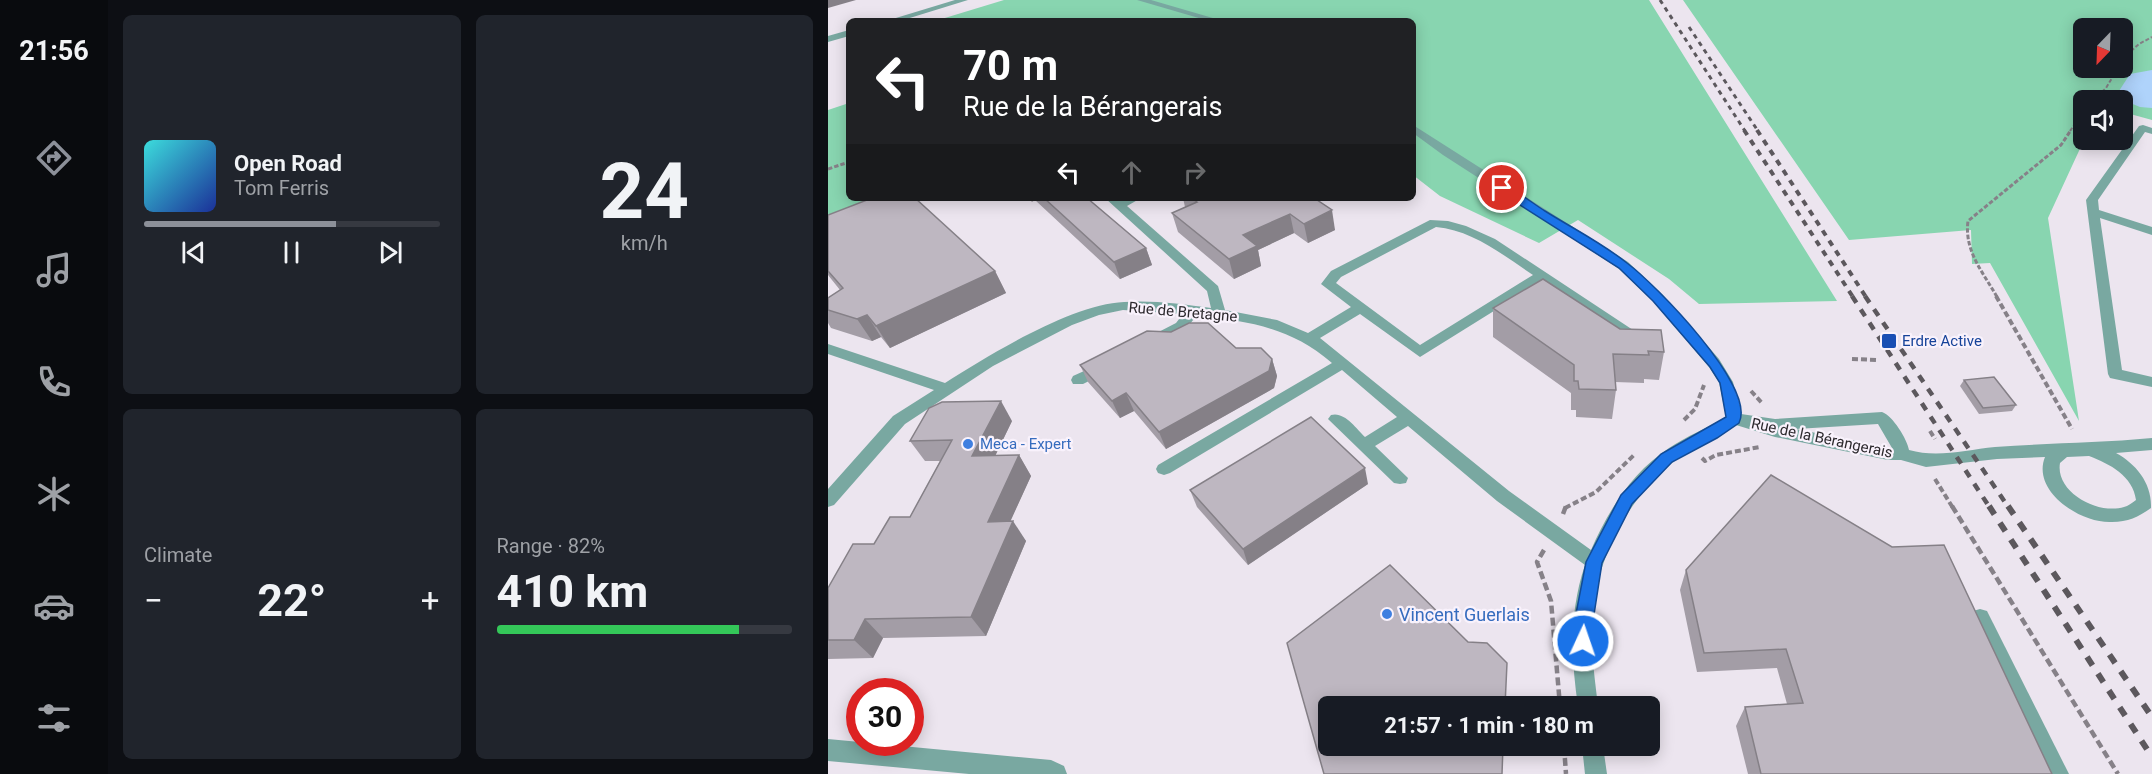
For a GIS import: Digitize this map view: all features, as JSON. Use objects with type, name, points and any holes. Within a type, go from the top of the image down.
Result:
[{"type":"street","points":[[901,18],[964,0]]},
{"type":"street","points":[[1141,0],[1209,18]]},
{"type":"street","points":[[828,39],[846,34]]},
{"type":"street","points":[[2152,131],[2143,128],[2092,200],[2115,374],[2152,382]]},
{"type":"street","name":"Rue de la Bérangerais","points":[[1416,130],[1447,153],[1623,265],[1658,298],[1714,363],[1728,388],[1734,419]]},
{"type":"street","points":[[1115,202],[1213,289],[1220,313]]},
{"type":"street","points":[[2094,212],[2152,231]]},
{"type":"street","points":[[1542,275],[1420,352],[1328,284],[1336,274],[1434,223],[1447,223],[1478,236],[1542,275],[1628,333]]},
{"type":"street","name":"Rue de Bretagne","points":[[828,500],[899,420],[944,388],[988,362],[1067,322],[1096,311],[1123,306],[1194,310],[1272,323],[1309,338],[1343,363],[1503,496],[1594,562]]},
{"type":"street","points":[[1309,338],[1360,308]]},
{"type":"street","points":[[1140,347],[1181,326],[1194,310]]},
{"type":"street","points":[[828,349],[944,388]]},
{"type":"street","points":[[1078,380],[1120,358]]},
{"type":"street","points":[[1164,469],[1343,363]]},
{"type":"street","points":[[1364,445],[1408,417]]},
{"type":"street","name":"Rue de la Bérangerais","points":[[1882,418],[1900,445],[1901,454],[1888,454],[1775,431],[1734,419],[1775,426],[1882,418]]},
{"type":"street","points":[[1336,419],[1400,478]]},
{"type":"street","points":[[1587,696],[1582,624],[1594,562],[1626,500],[1667,458],[1712,434],[1734,419]]},
{"type":"street","points":[[1901,454],[1926,461],[1997,453],[2086,450],[2152,444]]},
{"type":"street","points":[[2066,449],[2055,454],[2049,463],[2049,474],[2056,487],[2069,500],[2086,510],[2105,516],[2122,517],[2137,513],[2145,503],[2145,491],[2137,477],[2123,465],[2105,455],[2086,450]]},
{"type":"street","points":[[1980,617],[2058,774]]},
{"type":"street","points":[[828,750],[1051,771],[1056,774]]},
{"type":"street","points":[[1594,756],[1596,774]]},
{"type":"path","points":[[2133,50],[2146,39],[2152,39]]},
{"type":"path","points":[[2073,127],[2061,145],[1968,220],[1966,236],[1970,248],[2061,412],[2086,450]]},
{"type":"path","points":[[828,169],[846,163]]},
{"type":"path","points":[[1852,359],[1877,360]]},
{"type":"path","points":[[1926,461],[2118,774]]},
{"type":"path","points":[[1557,668],[1559,696]]},
{"type":"path","points":[[1564,756],[1566,774]]},
{"type":"green space","points":[[1004,0],[1649,0],[1837,301],[1699,304],[1669,279],[1578,220],[1539,243],[1440,196],[1416,177],[1416,18],[945,18]]},
{"type":"green space","points":[[1683,0],[2152,0],[2152,120],[2133,115],[2133,90],[2073,90],[2073,150],[2079,150],[2048,218],[2079,421],[1990,263],[1972,264],[1971,230],[1849,240]]},
{"type":"green space","points":[[846,104],[846,201],[864,201],[828,219],[828,110]]},
{"type":"water","points":[[2152,70],[2152,108],[2133,104],[2133,90],[2120,90],[2127,78],[2133,78],[2133,73]]},
{"type":"building","points":[[864,201],[918,201],[995,271],[876,326],[867,315],[857,319],[828,310],[828,298],[843,288],[828,271],[828,215]]},
{"type":"building","points":[[1047,201],[1091,201],[1146,248],[1114,262]]},
{"type":"building","points":[[1196,201],[1318,201],[1332,210],[1304,224],[1290,214],[1243,235],[1257,246],[1229,259],[1172,213],[1197,202]]},
{"type":"building","points":[[1543,279],[1620,329],[1661,330],[1664,352],[1648,351],[1649,355],[1613,354],[1616,390],[1579,389],[1578,381],[1574,381],[1574,365],[1493,308]]},
{"type":"building","points":[[1189,323],[1208,323],[1236,348],[1261,348],[1272,359],[1269,371],[1159,432],[1126,393],[1112,401],[1080,365],[1147,331],[1171,332]]},
{"type":"building","points":[[1994,377],[2016,405],[1983,408],[1964,380]]},
{"type":"building","points":[[1001,401],[972,456],[1019,455],[988,522],[1013,521],[971,617],[865,619],[854,640],[828,640],[828,588],[853,544],[874,544],[890,517],[910,517],[952,440],[910,441],[929,408],[942,402]]},
{"type":"building","points":[[1311,417],[1365,468],[1243,549],[1190,490]]},
{"type":"building","points":[[1771,475],[1892,547],[1944,545],[2052,774],[1761,774],[1745,707],[1803,703],[1786,649],[1704,653],[1686,570]]},
{"type":"building","points":[[1390,565],[1468,642],[1487,643],[1507,663],[1505,696],[1318,696],[1318,753],[1287,643]]},
{"type":"building","points":[[1319,756],[1503,756],[1502,774],[1324,774]]},
{"type":"railway","points":[[1660,0],[1745,131]]},
{"type":"railway","points":[[1689,27],[1758,131]]},
{"type":"railway","points":[[1744,130],[1853,297]]},
{"type":"railway","points":[[1757,130],[1866,297]]},
{"type":"railway","points":[[1852,296],[1990,508]]},
{"type":"railway","points":[[1865,296],[2009,508]]},
{"type":"railway","points":[[1989,506],[2152,757]]},
{"type":"railway","points":[[2008,506],[2152,717]]},
{"type":"place","name":"Erdre Active","points":[[1889,341]]},
{"type":"place","name":"Meca - Expert","points":[[968,444]]},
{"type":"place","name":"Vincent Guerlais","points":[[1387,614]]},
{"type":"route","points":[[1502,188],[1623,265],[1658,298],[1714,363],[1726,382],[1730,394],[1734,419],[1712,434],[1667,458],[1626,500],[1594,562],[1582,624],[1583,641]]}]
